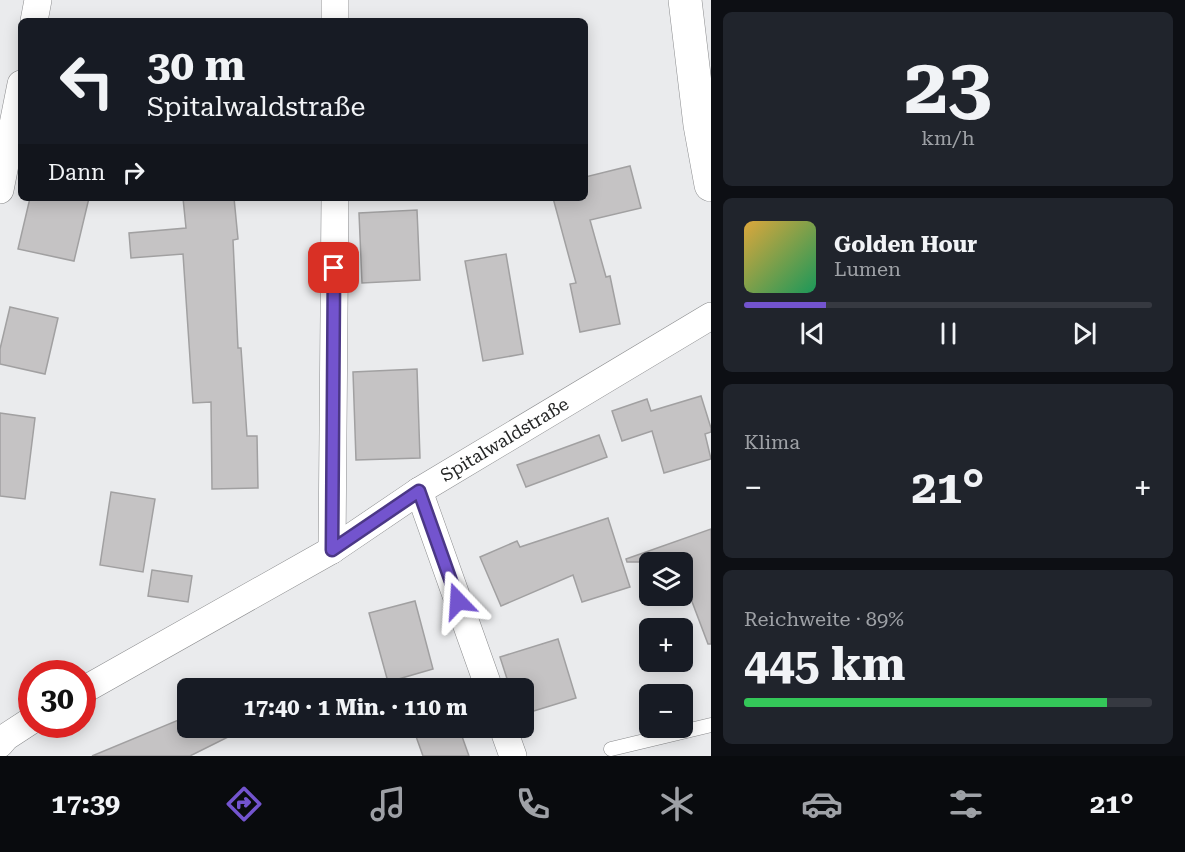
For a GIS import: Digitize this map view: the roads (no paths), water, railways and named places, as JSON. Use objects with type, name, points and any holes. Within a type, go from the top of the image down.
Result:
[{"type":"street","points":[[35,18],[38,0]]},
{"type":"street","points":[[334,0],[335,18]]},
{"type":"street","points":[[685,0],[700,125],[711,185]]},
{"type":"street","points":[[0,190],[18,99]]},
{"type":"street","points":[[332,550],[334,201]]},
{"type":"street","name":"Spitalwaldstraße","points":[[96,683],[332,550],[419,491],[711,316]]},
{"type":"street","points":[[419,491],[485,678]]},
{"type":"street","points":[[0,744],[18,729]]},
{"type":"street","points":[[507,738],[513,756]]},
{"type":"lane","points":[[611,749],[711,725]]}]
